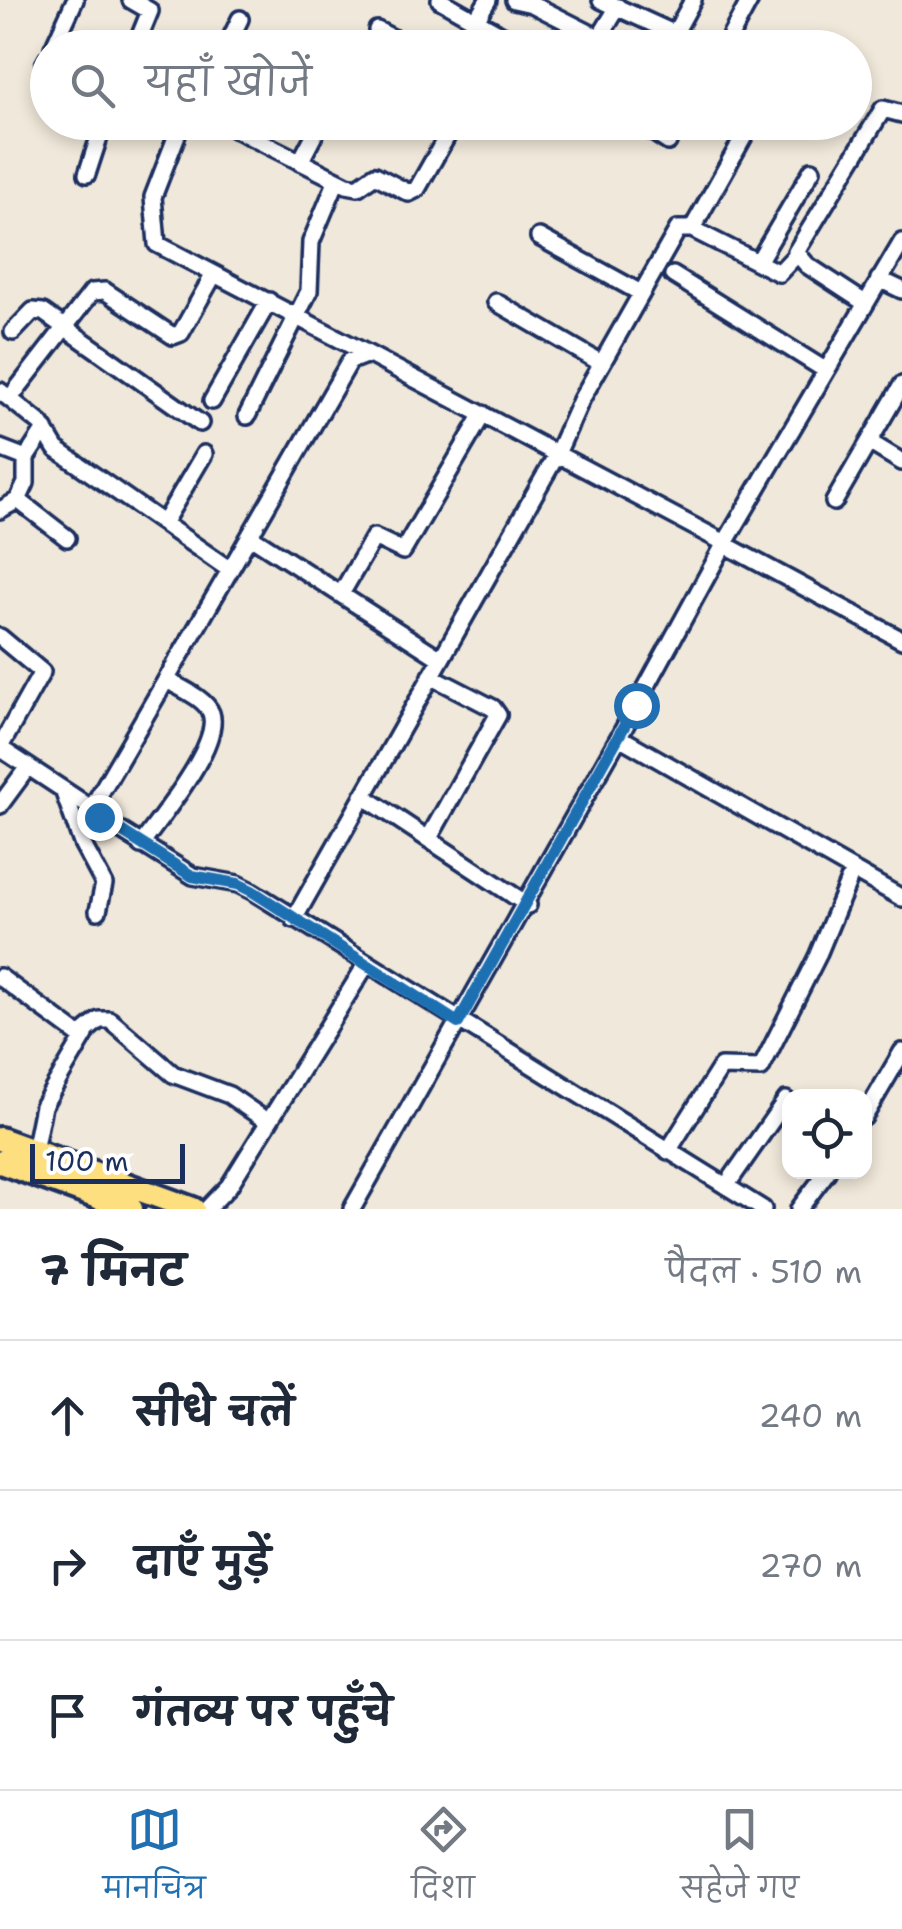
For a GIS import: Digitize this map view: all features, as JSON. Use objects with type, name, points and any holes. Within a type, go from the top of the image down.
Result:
[{"type":"highway","points":[[0,1139],[193,1209]]},
{"type":"highway","points":[[0,1162],[121,1207]]},
{"type":"street","points":[[61,30],[76,0]]},
{"type":"street","points":[[130,0],[153,6],[143,30]]},
{"type":"street","points":[[440,0],[494,30]]},
{"type":"street","points":[[470,30],[488,0]]},
{"type":"street","points":[[514,0],[532,4],[575,30]]},
{"type":"street","points":[[601,0],[625,6],[669,30]]},
{"type":"street","points":[[677,30],[693,0]]},
{"type":"street","points":[[734,30],[750,0]]},
{"type":"street","points":[[606,30],[625,6]]},
{"type":"street","points":[[235,30],[240,19]]},
{"type":"street","points":[[872,116],[886,106],[902,114]]},
{"type":"street","points":[[88,174],[98,140]]},
{"type":"street","points":[[175,140],[153,197],[153,234],[164,250],[299,316],[902,640]]},
{"type":"street","points":[[257,140],[358,187],[374,176],[414,192],[444,140]]},
{"type":"street","points":[[300,162],[312,140]]},
{"type":"street","points":[[692,229],[742,140]]},
{"type":"street","points":[[294,919],[556,456],[639,292],[678,229],[692,229],[782,273],[796,254],[854,140]]},
{"type":"street","points":[[758,262],[812,170]]},
{"type":"street","points":[[247,416],[299,316],[311,279],[311,242],[337,180]]},
{"type":"street","points":[[539,237],[639,292]]},
{"type":"street","points":[[352,1209],[528,904],[724,544],[902,242]]},
{"type":"street","points":[[796,254],[865,303]]},
{"type":"street","points":[[214,274],[178,335],[164,333],[100,289],[88,295],[64,329],[5,394],[46,430],[56,449],[230,570]]},
{"type":"street","points":[[673,275],[825,370]]},
{"type":"street","points":[[879,279],[902,290]]},
{"type":"street","points":[[212,400],[269,301]]},
{"type":"street","points":[[496,302],[601,364]]},
{"type":"street","points":[[13,332],[36,309],[200,423]]},
{"type":"street","points":[[94,810],[350,361],[368,354]]},
{"type":"street","points":[[834,502],[902,384]]},
{"type":"street","points":[[342,594],[374,537],[403,550],[483,414]]},
{"type":"street","points":[[0,510],[18,500],[26,483],[26,458],[46,430]]},
{"type":"street","points":[[869,442],[902,462]]},
{"type":"street","points":[[0,448],[26,458]]},
{"type":"street","points":[[164,522],[204,454]]},
{"type":"street","points":[[18,500],[68,538]]},
{"type":"street","points":[[250,536],[441,659]]},
{"type":"street","points":[[0,637],[42,672],[0,747],[192,876],[238,884],[764,1209]]},
{"type":"street","points":[[429,838],[498,715],[493,708],[431,676]]},
{"type":"street","points":[[141,844],[200,759],[212,724],[210,710],[202,702],[167,680]]},
{"type":"street","points":[[619,738],[902,898]]},
{"type":"street","points":[[0,805],[28,767]]},
{"type":"street","points":[[63,790],[82,843],[104,884],[98,911]]},
{"type":"street","points":[[363,796],[528,904]]},
{"type":"street","points":[[668,1150],[721,1066],[761,1068],[817,957],[853,870]]},
{"type":"street","points":[[207,1209],[229,1186],[366,965]]},
{"type":"street","points":[[0,977],[84,1035]]},
{"type":"street","points":[[34,1151],[42,1106],[84,1035],[99,1020],[110,1020],[173,1074],[229,1095],[268,1122]]},
{"type":"street","points":[[872,1103],[902,1052]]},
{"type":"street","points":[[726,1186],[782,1106]]},
{"type":"street","points":[[799,1209],[822,1179]]},
{"type":"route","points":[[99,817],[192,876],[238,884],[252,891],[458,1023],[636,705]]}]
